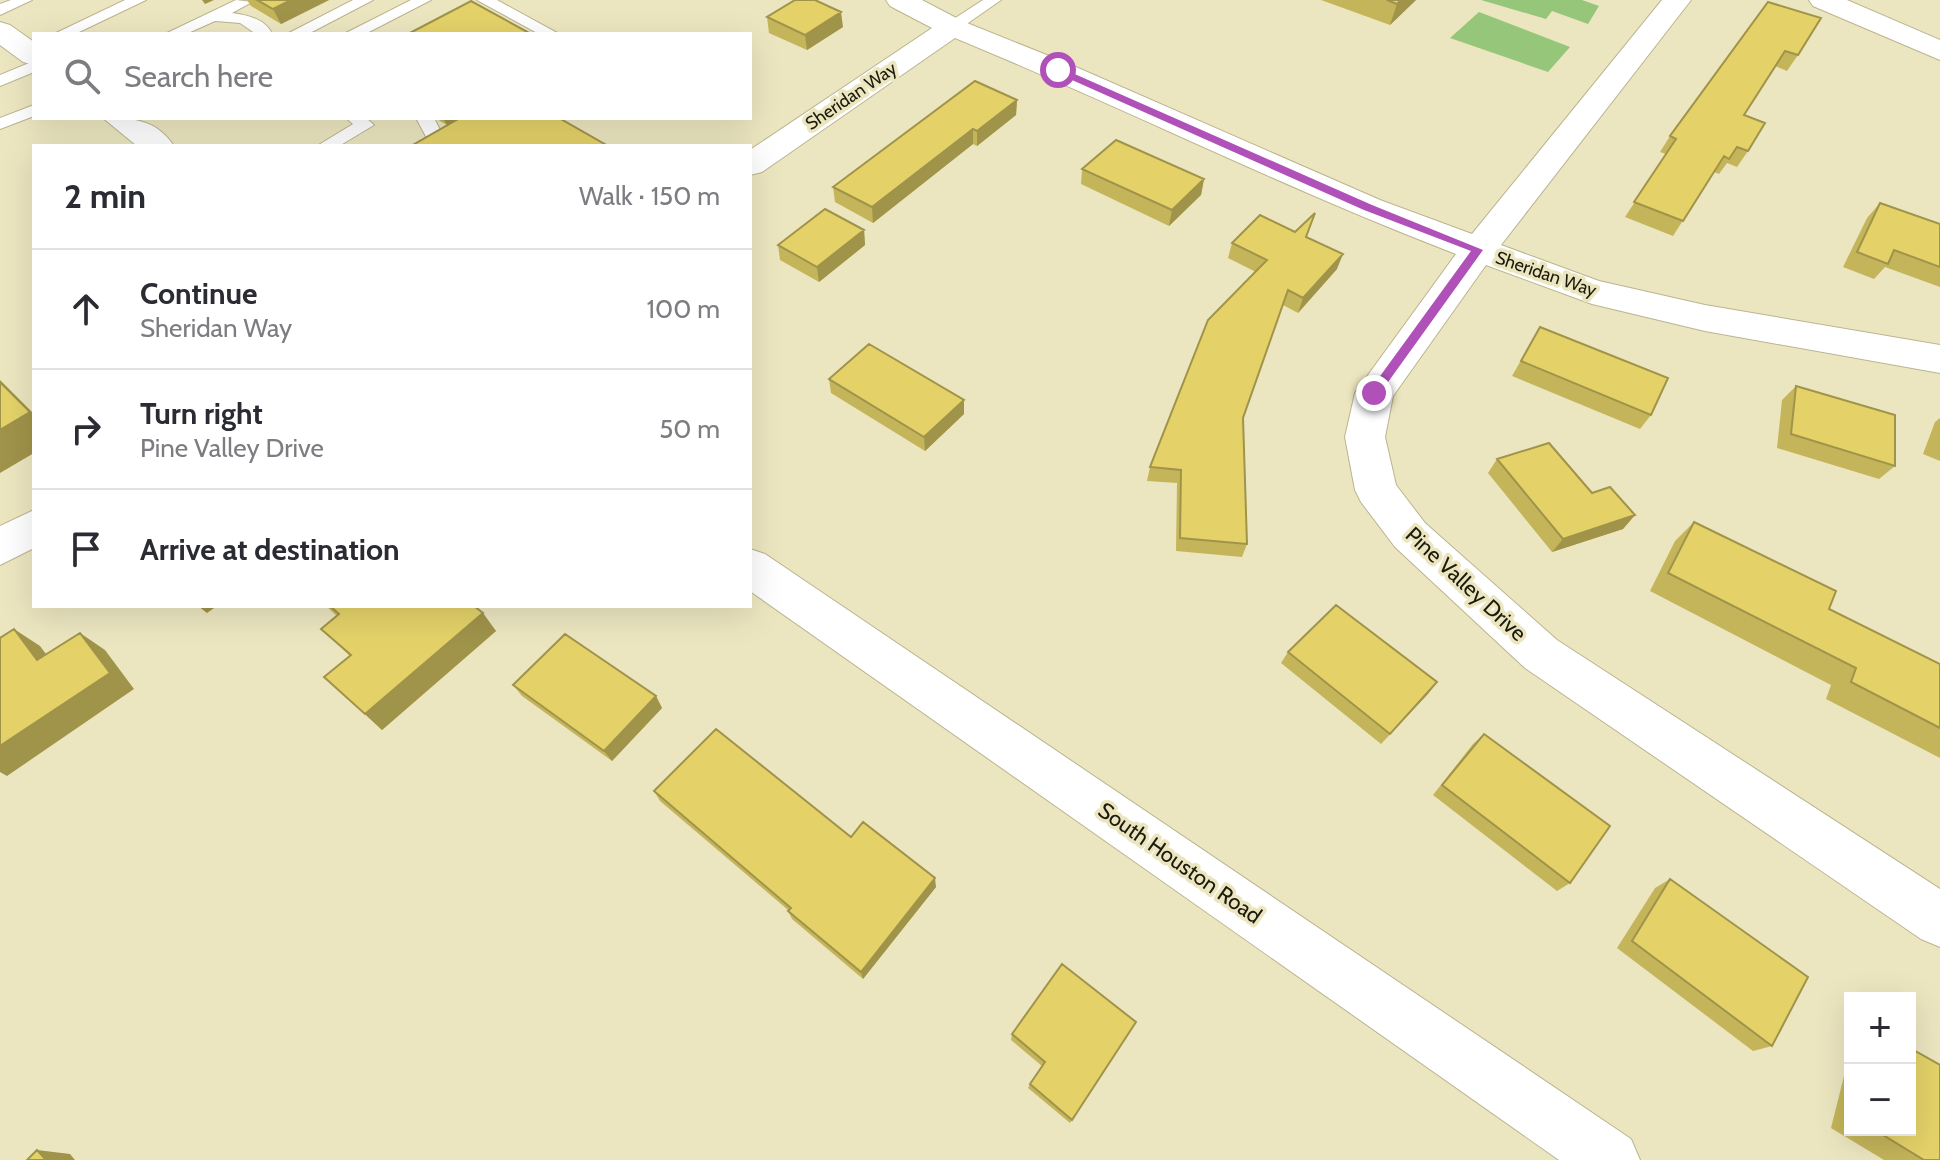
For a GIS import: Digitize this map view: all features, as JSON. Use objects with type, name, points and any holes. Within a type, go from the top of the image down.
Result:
[{"type":"street","name":"Sheridan Way","points":[[900,0],[952,27],[1058,70],[1368,208],[1592,292],[1705,318],[1940,359]]},
{"type":"street","name":"Pine Valley Drive","points":[[1677,0],[1478,250],[1374,393],[1365,437],[1376,490],[1410,535],[1541,654],[1940,920]]},
{"type":"street","points":[[1823,0],[1940,51]]},
{"type":"street","name":"Sheridan Way","points":[[752,164],[952,27]]},
{"type":"street","points":[[0,31],[32,55]]},
{"type":"street","points":[[124,120],[155,144]]},
{"type":"street","points":[[0,547],[32,528]]},
{"type":"street","name":"South Houston Road","points":[[752,568],[1610,1160]]},
{"type":"lane","points":[[0,10],[24,0]]},
{"type":"lane","points":[[102,0],[116,10]]},
{"type":"lane","points":[[66,32],[138,0]]},
{"type":"lane","points":[[299,32],[365,0]]},
{"type":"lane","points":[[356,32],[423,0]]},
{"type":"lane","points":[[485,0],[547,32]]},
{"type":"lane","points":[[952,27],[993,0]]},
{"type":"lane","points":[[177,32],[244,2]]},
{"type":"lane","points":[[213,16],[244,19],[264,32]]},
{"type":"lane","points":[[0,81],[32,55]]},
{"type":"lane","points":[[0,124],[32,111]]},
{"type":"lane","points":[[329,144],[366,120]]},
{"type":"lane","points":[[426,120],[439,140]]},
{"type":"green space","points":[[1481,0],[1582,0],[1599,6],[1588,24],[1552,11],[1546,19]]},
{"type":"green space","points":[[1479,12],[1570,47],[1548,72],[1450,38]]},
{"type":"building","points":[[257,0],[291,0],[273,9]]},
{"type":"building","points":[[795,0],[815,0],[841,12],[805,35],[767,17]]},
{"type":"building","points":[[471,1],[527,32],[412,32]]},
{"type":"building","points":[[1768,2],[1821,18],[1798,55],[1785,51],[1744,115],[1765,123],[1748,151],[1737,147],[1729,159],[1724,156],[1683,221],[1634,202],[1676,139],[1670,136]]},
{"type":"building","points":[[975,81],[1017,100],[977,131],[973,129],[872,207],[833,187]]},
{"type":"building","points":[[456,120],[562,120],[604,144],[414,144]]},
{"type":"building","points":[[1116,140],[1204,179],[1172,210],[1082,169]]},
{"type":"building","points":[[1880,203],[1940,224],[1940,267],[1894,250],[1888,264],[1857,252]]},
{"type":"building","points":[[825,209],[864,230],[817,267],[778,245]]},
{"type":"building","points":[[1315,213],[1306,237],[1343,254],[1303,298],[1288,290],[1243,418],[1247,544],[1180,538],[1181,470],[1150,467],[1208,320],[1267,260],[1232,243],[1260,215],[1295,232]]},
{"type":"building","points":[[1540,327],[1668,378],[1651,415],[1521,361]]},
{"type":"building","points":[[869,344],[964,400],[924,437],[829,379]]},
{"type":"building","points":[[0,382],[30,412],[0,430]]},
{"type":"building","points":[[1796,386],[1895,415],[1895,466],[1791,434]]},
{"type":"building","points":[[1549,443],[1592,493],[1610,487],[1635,515],[1563,539],[1497,459]]},
{"type":"building","points":[[1694,522],[1836,591],[1829,609],[1940,664],[1940,728],[1851,682],[1856,668],[1668,573]]},
{"type":"building","points":[[1336,605],[1437,682],[1390,734],[1288,652]]},
{"type":"building","points":[[332,608],[477,608],[483,613],[365,714],[324,677],[351,655],[321,629],[339,614]]},
{"type":"building","points":[[14,629],[37,660],[80,633],[110,673],[0,746],[0,638]]},
{"type":"building","points":[[565,634],[656,696],[604,751],[513,685]]},
{"type":"building","points":[[716,729],[851,837],[863,822],[935,878],[861,972],[654,791]]},
{"type":"building","points":[[1484,734],[1610,826],[1570,883],[1442,785]]},
{"type":"building","points":[[1670,879],[1808,977],[1772,1046],[1632,941]]},
{"type":"building","points":[[1062,964],[1136,1022],[1072,1120],[1030,1084],[1045,1062],[1012,1034]]},
{"type":"building","points":[[1916,1051],[1940,1065],[1940,1160],[1924,1160],[1885,1136],[1916,1136]]},
{"type":"building","points":[[37,1150],[46,1160],[27,1160]]},
{"type":"route","points":[[1058,70],[1368,208],[1478,250],[1374,393]]}]
